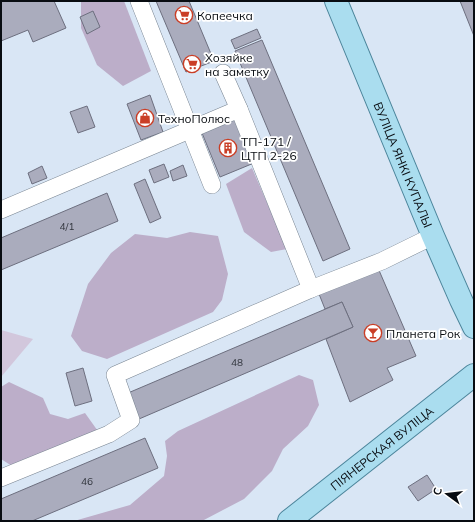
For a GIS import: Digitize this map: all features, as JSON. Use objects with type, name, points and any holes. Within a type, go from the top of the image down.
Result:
[{"type":"main road","name":"ВУЛІЦА ЯНКІ КУПАЛЫ","points":[[336,1],[433,236],[474,327]]},
{"type":"main road","name":"ПІЯНЕРСКАЯ ВУЛІЦА","points":[[289,521],[474,375]]},
{"type":"lane","points":[[139,1],[212,185]]},
{"type":"lane","points":[[223,73],[239,109],[311,289]]},
{"type":"lane","points":[[1,210],[239,109]]},
{"type":"lane","points":[[1,478],[109,434],[131,420],[115,374],[311,289],[382,261],[433,236]]},
{"type":"shaded area","points":[[81,1],[124,1],[151,71],[123,86],[97,65],[81,28]]},
{"type":"shaded area","points":[[252,168],[287,249],[271,252],[244,232],[226,184]]},
{"type":"shaded area","points":[[190,232],[218,236],[228,274],[222,300],[213,312],[107,359],[82,351],[71,336],[88,284],[111,253],[135,234],[167,238]]},
{"type":"shaded area","points":[[1,330],[33,339],[1,377]]},
{"type":"shaded area","points":[[299,375],[313,380],[319,405],[308,426],[283,449],[272,471],[244,499],[202,521],[74,521],[130,505],[164,476],[167,456],[165,441],[178,431]]},
{"type":"shaded area","points":[[9,382],[43,398],[50,414],[68,419],[85,413],[100,434],[12,466],[1,459],[1,387]]},
{"type":"building","points":[[1,1],[54,1],[66,28],[33,42],[28,30],[1,41]]},
{"type":"building","points":[[156,1],[189,1],[214,61],[186,72]]},
{"type":"building","points":[[460,1],[474,1],[474,36]]},
{"type":"building","points":[[93,11],[100,27],[87,34],[80,17]]},
{"type":"building","points":[[257,29],[261,38],[235,49],[231,40]]},
{"type":"building","points":[[262,40],[350,249],[323,261],[235,51]]},
{"type":"building","name":"ТехноПолюс","points":[[150,95],[163,132],[141,140],[127,104]]},
{"type":"building","points":[[87,106],[95,127],[78,133],[70,112]]},
{"type":"building","name":"ТП-171 / ЦТП 2-26","points":[[235,119],[254,163],[220,177],[202,133]]},
{"type":"building","points":[[164,164],[169,177],[154,183],[149,170]]},
{"type":"building","points":[[183,165],[187,176],[173,181],[170,171]]},
{"type":"building","points":[[42,166],[47,178],[32,184],[28,173]]},
{"type":"building","points":[[145,179],[161,218],[150,223],[134,184]]},
{"type":"building","points":[[107,193],[118,221],[1,270],[1,238]]},
{"type":"building","name":"Планета Рок","points":[[378,268],[416,356],[387,368],[393,380],[350,402],[326,339],[353,327],[342,302],[325,309],[319,294]]},
{"type":"building","points":[[342,302],[353,327],[139,419],[128,393]]},
{"type":"building","points":[[83,368],[92,401],[75,406],[66,373]]},
{"type":"building","points":[[145,438],[158,468],[32,521],[1,521],[1,499]]},
{"type":"building","points":[[427,475],[436,489],[418,501],[408,487]]},
{"type":"place","name":"Копеечка","points":[[184,15]]},
{"type":"place","name":"Хозяйке на заметку","points":[[192,64]]},
{"type":"place","name":"ТехноПолюс","points":[[145,118]]},
{"type":"place","name":"ТП-171 / ЦТП 2-26","points":[[228,148]]},
{"type":"place","name":"Планета Рок","points":[[373,333]]}]
